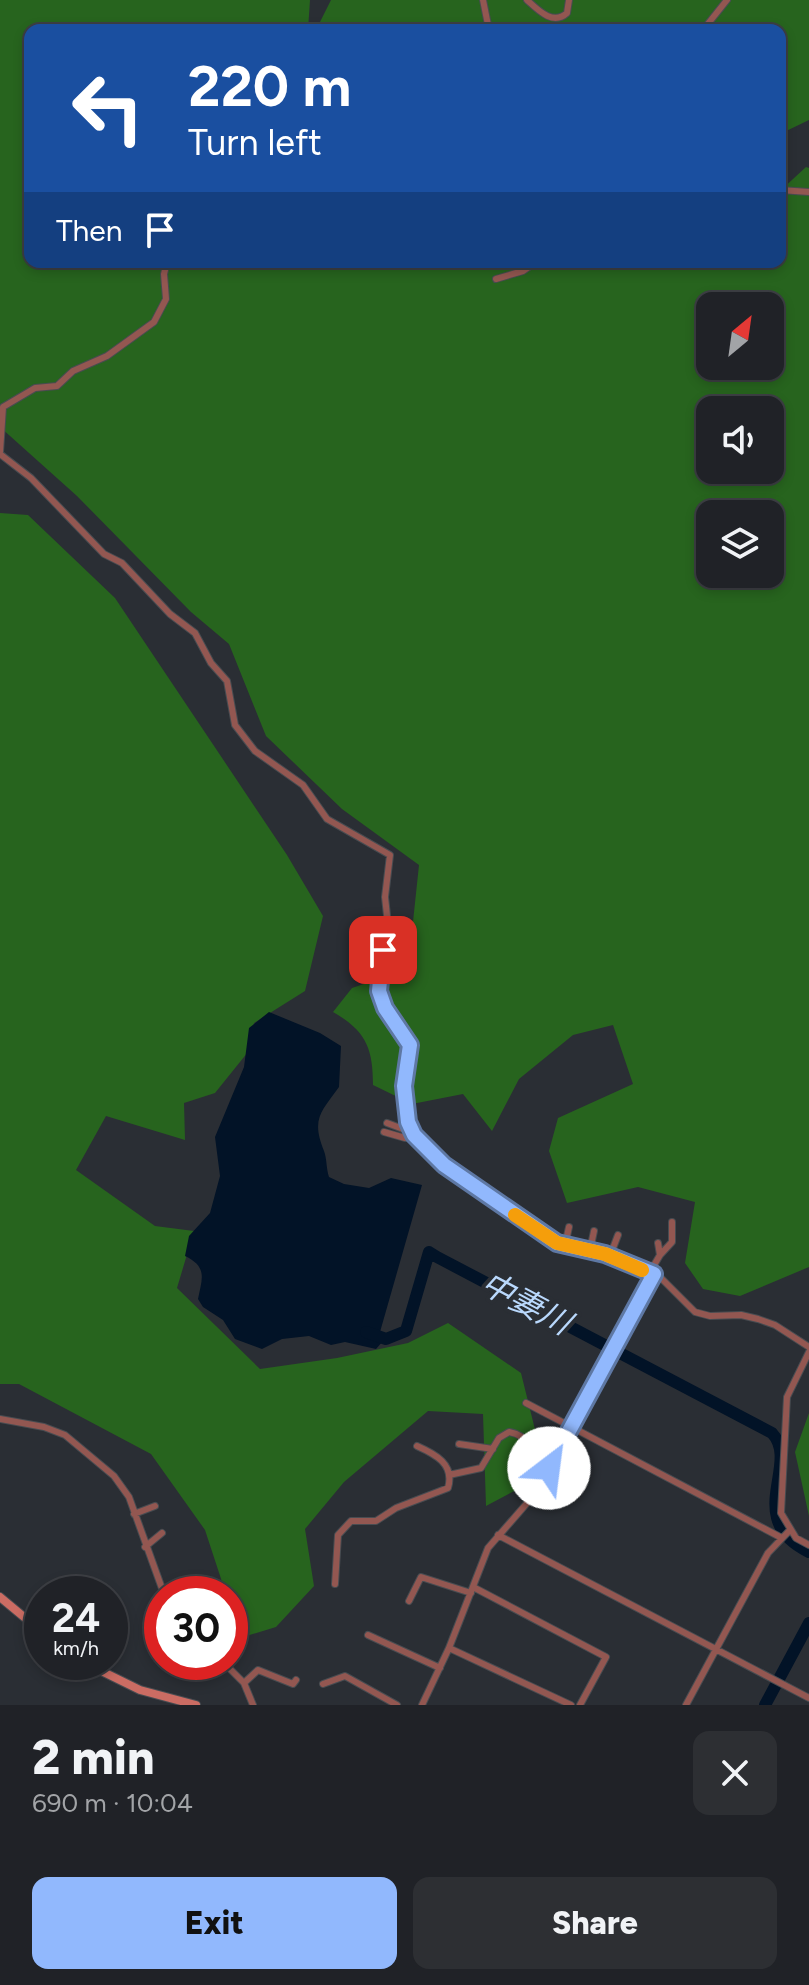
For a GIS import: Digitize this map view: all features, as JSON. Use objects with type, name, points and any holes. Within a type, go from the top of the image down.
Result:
[{"type":"main road","points":[[0,1597],[24,1617]]},
{"type":"main road","points":[[120,1680],[140,1690],[196,1705]]},
{"type":"street","points":[[483,0],[488,24]]},
{"type":"street","points":[[527,0],[552,19],[558,19],[567,13],[569,0]]},
{"type":"street","points":[[708,24],[727,0]]},
{"type":"street","points":[[786,190],[809,192]]},
{"type":"street","points":[[166,268],[166,299],[154,322],[107,356],[73,371],[57,386],[35,388],[3,407],[0,453],[31,478],[104,554],[122,563],[170,614],[195,633],[211,663],[227,681],[235,725],[255,751],[303,785],[327,819],[390,855],[385,897],[389,934],[378,982],[385,1008],[410,1045],[404,1086],[413,1134]]},
{"type":"street","points":[[496,279],[527,268]]},
{"type":"street","points":[[387,1123],[413,1134],[460,1179],[552,1241],[610,1256],[652,1273],[695,1312],[710,1316],[741,1315],[775,1325],[809,1350],[787,1400],[781,1513],[785,1534]]},
{"type":"street","points":[[384,1132],[405,1138],[413,1134]]},
{"type":"street","points":[[422,1705],[449,1648],[481,1561],[498,1535],[528,1502],[572,1428],[660,1255],[672,1242],[672,1222]]},
{"type":"street","points":[[565,1245],[569,1227]]},
{"type":"street","points":[[590,1250],[594,1231]]},
{"type":"street","points":[[610,1256],[618,1235]]},
{"type":"street","points":[[658,1243],[660,1255]]},
{"type":"street","points":[[526,1403],[809,1545]]},
{"type":"street","points":[[0,1419],[44,1427],[72,1439],[114,1476],[129,1497],[157,1576]]},
{"type":"street","points":[[449,1475],[481,1468],[503,1435],[519,1434],[531,1447],[541,1481]]},
{"type":"street","points":[[459,1444],[493,1449]]},
{"type":"street","points":[[335,1584],[339,1532],[356,1519],[376,1521],[396,1508],[448,1488],[449,1475],[438,1456],[417,1446]]},
{"type":"street","points":[[134,1514],[155,1506]]},
{"type":"street","points":[[145,1547],[162,1533]]},
{"type":"street","points":[[686,1705],[768,1553],[785,1534]]},
{"type":"street","points":[[498,1535],[809,1698]]},
{"type":"street","points":[[409,1601],[421,1577],[472,1590],[606,1657],[580,1705]]},
{"type":"street","points":[[368,1635],[440,1668]]},
{"type":"street","points":[[449,1648],[571,1705]]},
{"type":"street","points":[[244,1683],[258,1670],[293,1684],[296,1680]]},
{"type":"street","points":[[323,1684],[345,1676],[397,1705]]},
{"type":"street","points":[[241,1680],[253,1705]]},
{"type":"green space","points":[[0,0],[310,0],[308,24],[24,24],[24,268],[786,268],[786,185],[806,167],[809,168],[809,1267],[740,1296],[703,1289],[685,1263],[695,1202],[638,1187],[567,1203],[549,1151],[558,1118],[633,1084],[613,1025],[573,1035],[519,1079],[492,1131],[463,1094],[412,1104],[373,1085],[371,1061],[365,1042],[353,1026],[333,1012],[352,988],[408,969],[419,865],[342,809],[266,736],[229,644],[191,612],[77,496],[0,427]]},
{"type":"green space","points":[[331,0],[809,0],[809,120],[786,131],[786,24],[319,24]]},
{"type":"green space","points":[[0,513],[28,515],[115,598],[287,855],[323,916],[305,991],[254,1023],[248,1052],[215,1093],[184,1103],[185,1140],[106,1116],[76,1170],[155,1226],[194,1231],[177,1288],[260,1369],[337,1358],[408,1343],[448,1323],[521,1373],[546,1474],[486,1506],[483,1414],[428,1411],[344,1482],[305,1529],[314,1586],[276,1627],[248,1636],[248,1576],[220,1576],[205,1530],[151,1454],[19,1384],[0,1384]]},
{"type":"green space","points":[[809,1413],[809,1516],[795,1452]]},
{"type":"water","points":[[269,1012],[320,1033],[341,1046],[339,1087],[318,1123],[329,1177],[344,1184],[369,1188],[391,1178],[422,1185],[380,1332],[383,1341],[376,1349],[345,1342],[331,1345],[309,1336],[282,1339],[262,1349],[235,1339],[223,1320],[203,1307],[198,1299],[202,1274],[197,1265],[185,1256],[189,1236],[210,1213],[220,1176],[215,1137],[244,1067],[249,1028]]},
{"type":"waterway","name":"中妻川","points":[[366,1332],[386,1339],[406,1331],[429,1252],[772,1433],[779,1446],[781,1460],[775,1508],[779,1524],[789,1539],[809,1552]]},
{"type":"waterway","name":"中妻川","points":[[765,1705],[809,1623]]},
{"type":"slow traffic","points":[[515,1215],[552,1241],[605,1254],[642,1270]]},
{"type":"route","points":[[383,950],[379,991],[385,1008],[410,1045],[404,1086],[411,1132],[460,1179],[552,1241],[605,1254],[654,1274],[549,1468]]}]
